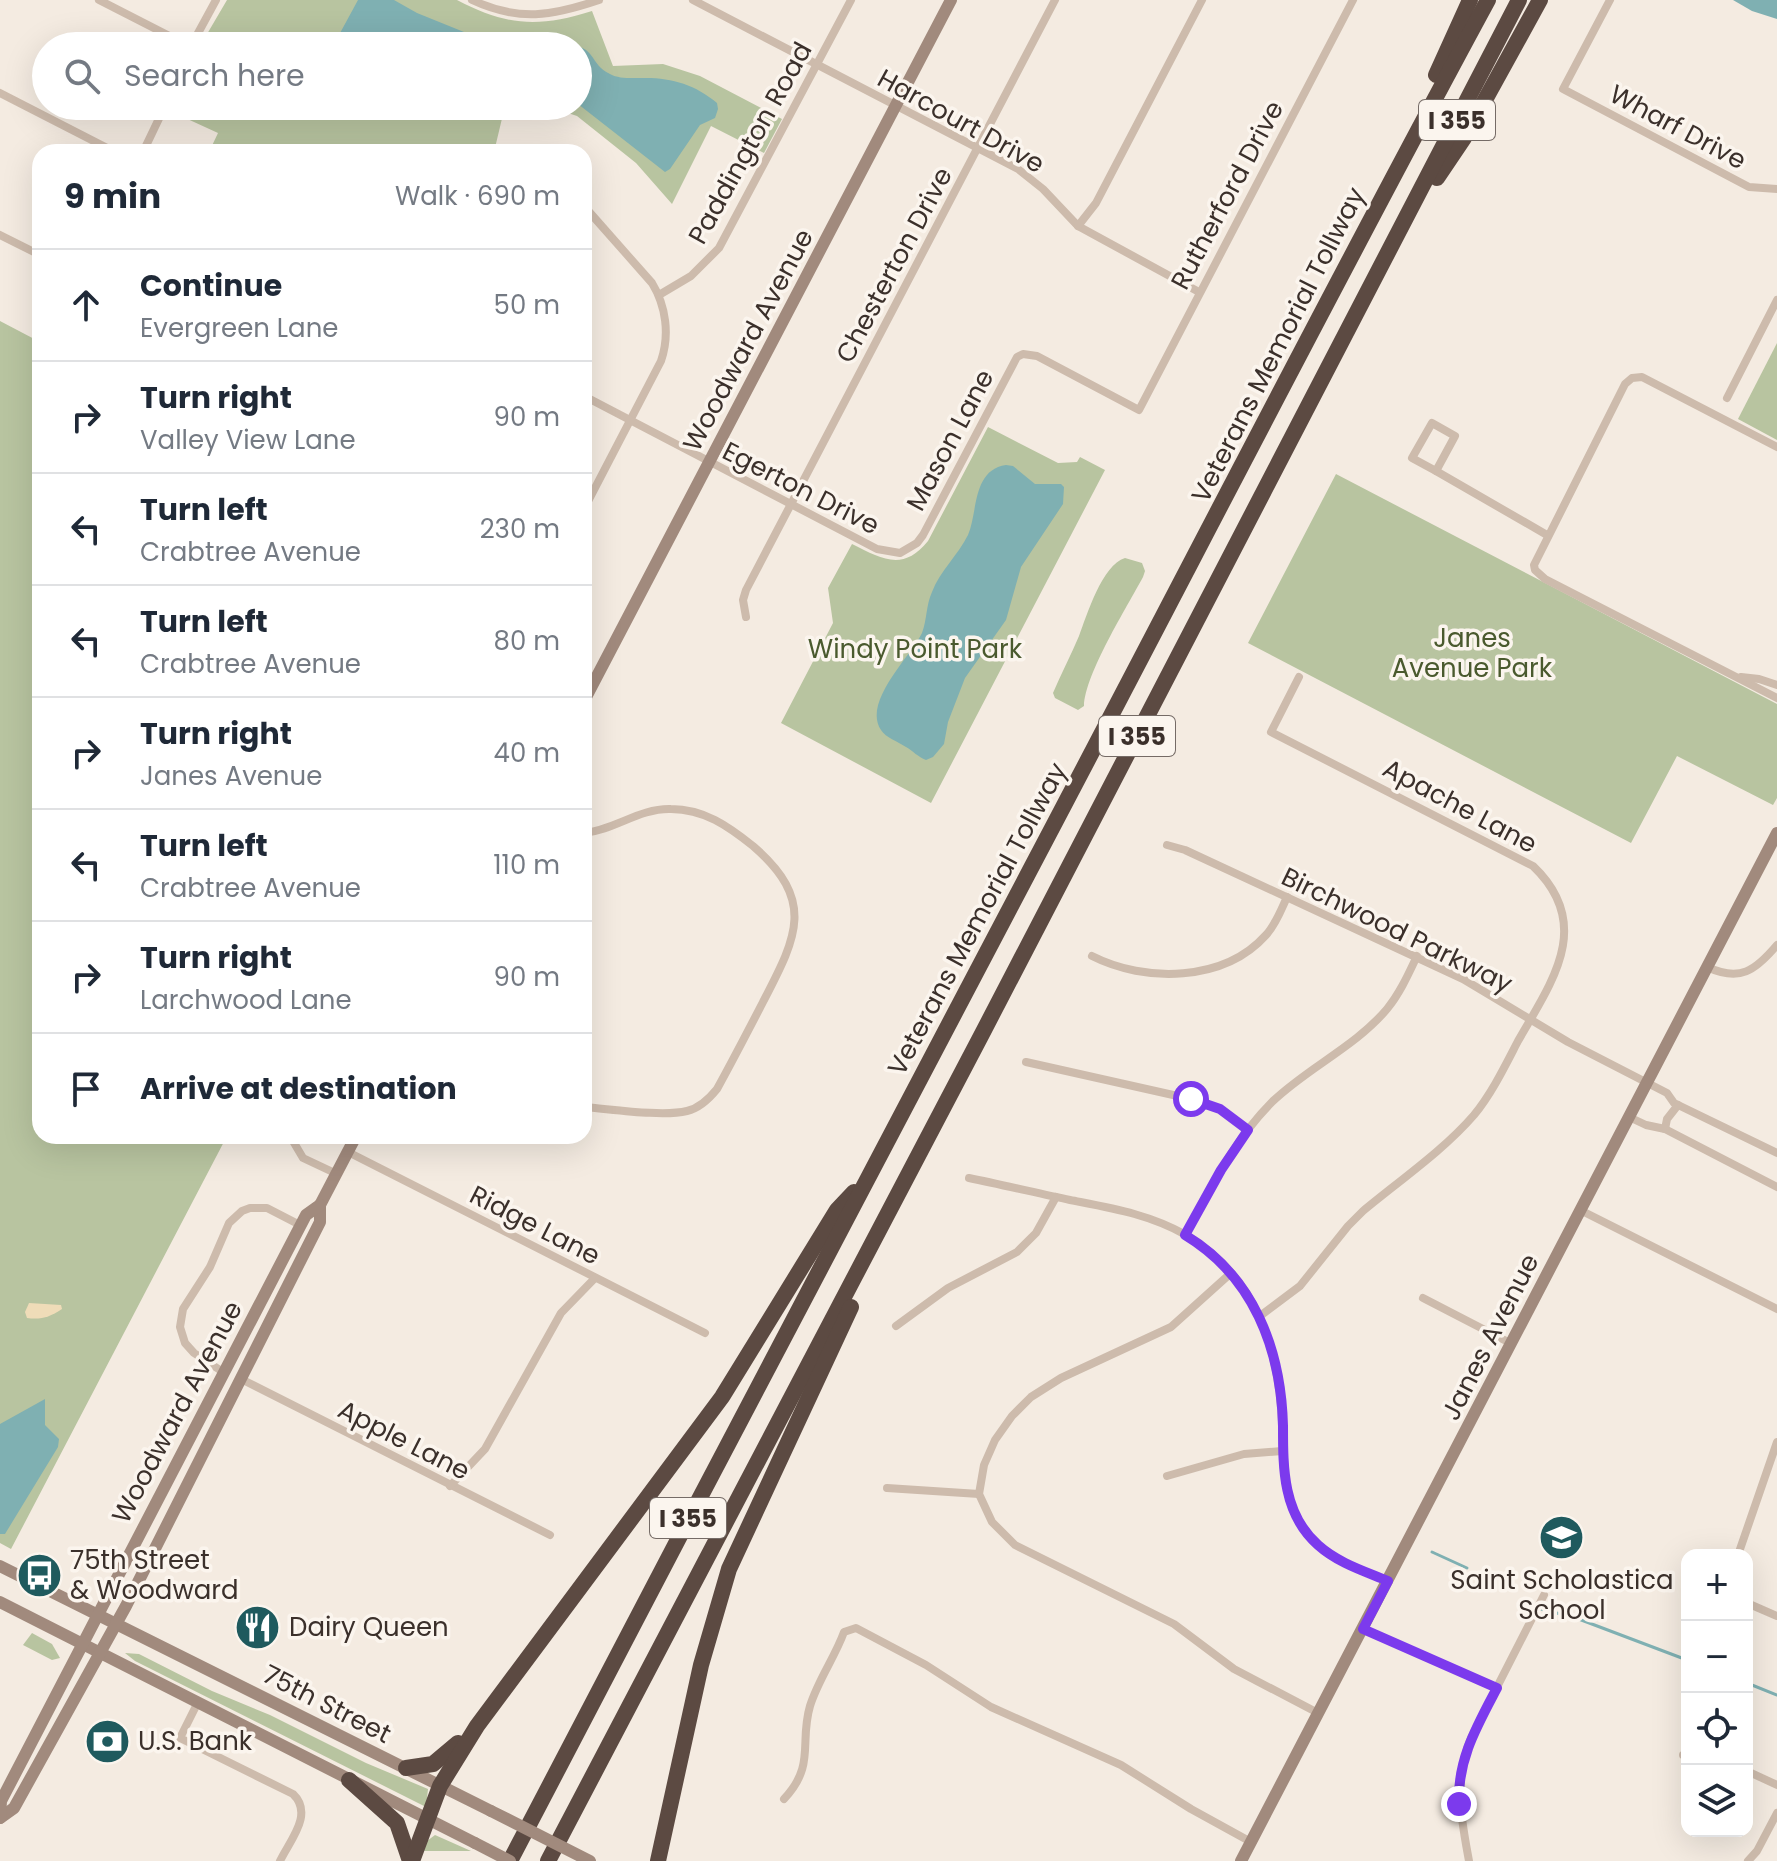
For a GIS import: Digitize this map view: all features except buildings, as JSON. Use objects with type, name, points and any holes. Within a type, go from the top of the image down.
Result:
[{"type":"highway","points":[[1377,205],[1470,0]]},
{"type":"highway","name":"Veterans Memorial Tollway","points":[[510,1861],[1377,205],[1488,0]]},
{"type":"highway","name":"Veterans Memorial Tollway","points":[[548,1861],[879,1233],[1519,0]]},
{"type":"highway","points":[[1395,239],[1464,138],[1540,0]]},
{"type":"highway","points":[[411,1861],[440,1786],[477,1726],[722,1397],[837,1210],[869,1176]]},
{"type":"highway","points":[[660,1859],[701,1665],[729,1569],[857,1294],[879,1233]]},
{"type":"highway","points":[[406,1768],[433,1764],[477,1726]]},
{"type":"highway","points":[[349,1780],[397,1823],[411,1861]]},
{"type":"main road","name":"Woodward Avenue","points":[[592,674],[709,462],[951,0]]},
{"type":"main road","name":"Janes Avenue","points":[[1241,1861],[1707,967],[1772,854],[1777,833]]},
{"type":"main road","name":"Woodward Avenue","points":[[0,1818],[1,1801],[97,1613],[300,1225],[306,1215],[320,1205],[352,1144]]},
{"type":"main road","name":"Woodward Avenue","points":[[0,1818],[14,1808],[116,1622],[320,1222],[320,1205]]},
{"type":"main road","name":"75th Street","points":[[0,1566],[590,1861]]},
{"type":"main road","points":[[0,1602],[510,1861]]},
{"type":"street","points":[[99,0],[162,32]]},
{"type":"street","points":[[198,32],[216,0]]},
{"type":"street","points":[[472,0],[494,9],[536,15],[564,12],[599,0]]},
{"type":"street","name":"Harcourt Drive","points":[[693,0],[1032,179],[1078,226],[1199,292]]},
{"type":"street","name":"Paddington Road","points":[[659,295],[691,276],[719,248],[851,0]]},
{"type":"street","name":"Chesterton Drive","points":[[746,617],[743,600],[746,590],[1055,0]]},
{"type":"street","points":[[1078,226],[1096,203],[1202,0]]},
{"type":"street","name":"Rutherford Drive","points":[[1023,354],[1037,356],[1139,410],[1352,0]]},
{"type":"street","name":"Wharf Drive","points":[[1610,0],[1563,89],[1749,187],[1777,189]]},
{"type":"street","points":[[0,93],[32,109]]},
{"type":"street","points":[[53,120],[99,144]]},
{"type":"street","points":[[147,144],[158,120]]},
{"type":"street","points":[[592,215],[659,295],[667,327],[661,361],[592,494]]},
{"type":"street","points":[[0,235],[32,251]]},
{"type":"street","points":[[1727,398],[1777,300]]},
{"type":"street","name":"Mason Lane","points":[[913,546],[923,535],[1013,363],[1023,354]]},
{"type":"street","points":[[1777,447],[1642,377],[1632,378],[1625,384],[1535,559],[1535,570],[1539,575],[1777,698]]},
{"type":"street","name":"Egerton Drive","points":[[592,400],[882,552],[900,553],[913,546]]},
{"type":"street","points":[[1436,471],[1455,436],[1432,423],[1412,458],[1547,535]]},
{"type":"street","name":"Apache Lane","points":[[1299,677],[1271,732],[1524,860],[1548,881],[1564,916],[1564,945],[1555,977],[1530,1020]]},
{"type":"street","points":[[1736,677],[1759,679],[1777,685]]},
{"type":"street","points":[[592,832],[639,813],[660,809],[684,810],[716,819],[778,870],[790,893],[795,918],[792,944],[787,956],[709,1099],[694,1109],[677,1112],[592,1107]]},
{"type":"street","name":"Birchwood Parkway","points":[[1167,845],[1463,979],[1588,1053],[1667,1093],[1678,1105],[1777,1153]]},
{"type":"street","points":[[1092,956],[1122,969],[1146,973],[1215,967],[1240,955],[1265,936],[1287,897]]},
{"type":"street","points":[[1707,967],[1723,974],[1740,974],[1754,967],[1777,945]]},
{"type":"street","points":[[1185,1235],[1221,1170],[1248,1130],[1287,1088],[1377,1020],[1395,998],[1417,956]]},
{"type":"street","points":[[1260,1316],[1300,1286],[1356,1218],[1473,1116],[1488,1096],[1530,1020]]},
{"type":"street","points":[[1026,1062],[1191,1099],[1220,1109],[1248,1130]]},
{"type":"street","points":[[1665,1129],[1667,1119],[1678,1105]]},
{"type":"street","points":[[1629,1117],[1665,1129],[1777,1187]]},
{"type":"street","points":[[295,1144],[303,1158],[337,1174]]},
{"type":"street","name":"Ridge Lane","points":[[348,1152],[705,1333]]},
{"type":"street","points":[[969,1178],[1153,1218],[1210,1252],[1231,1273],[1260,1316],[1273,1348],[1278,1371],[1282,1451],[1289,1499],[1307,1534],[1344,1563],[1388,1581]]},
{"type":"street","points":[[896,1326],[948,1288],[1017,1252],[1036,1233],[1056,1197]]},
{"type":"street","points":[[223,1372],[194,1353],[185,1343],[180,1327],[183,1309],[210,1267],[235,1216],[250,1208],[267,1208],[300,1225]]},
{"type":"street","points":[[1580,1210],[1777,1309]]},
{"type":"street","points":[[1231,1273],[1171,1327],[1061,1378],[1031,1397],[1003,1427],[988,1453],[979,1494],[992,1522],[1015,1545],[1174,1624],[1234,1669],[1318,1713]]},
{"type":"street","points":[[450,1486],[485,1449],[561,1313],[595,1278]]},
{"type":"street","points":[[1423,1298],[1512,1344]]},
{"type":"street","name":"Apple Lane","points":[[241,1379],[550,1535]]},
{"type":"street","points":[[1740,1549],[1777,1442]]},
{"type":"street","points":[[1167,1476],[1244,1454],[1282,1451]]},
{"type":"street","points":[[887,1488],[979,1494]]},
{"type":"street","points":[[1469,1861],[1459,1812],[1460,1774],[1471,1738],[1544,1595]]},
{"type":"street","points":[[1753,1606],[1777,1616]]},
{"type":"street","points":[[784,1799],[793,1789],[805,1763],[809,1710],[816,1692],[844,1632],[856,1628],[926,1665],[991,1707],[1121,1765],[1251,1842]]},
{"type":"street","points":[[1363,1629],[1497,1688]]},
{"type":"street","points":[[197,1704],[180,1738],[293,1794],[300,1801],[303,1810],[301,1819],[280,1861]]},
{"type":"street","points":[[1753,1774],[1777,1785]]},
{"type":"street","points":[[1748,1861],[1757,1851],[1777,1813]]},
{"type":"green space","points":[[227,0],[457,0],[492,15],[523,22],[555,20],[592,11],[613,66],[663,64],[700,76],[782,119],[764,153],[711,126],[672,204],[636,163],[582,120],[592,120],[592,32],[208,32]]},
{"type":"green space","points":[[190,120],[502,120],[496,144],[213,144],[218,133]]},
{"type":"green space","points":[[0,321],[32,338],[32,1144],[223,1144],[11,1549],[0,1543]]},
{"type":"green space","points":[[1777,343],[1777,440],[1738,419]]},
{"type":"green space","name":"Windy Point Park","points":[[988,427],[1058,463],[1077,462],[1080,457],[1105,470],[931,803],[781,723],[833,623],[828,588],[852,544],[892,560],[910,557],[919,551],[928,541]]},
{"type":"green space","name":"Janes Avenue Park","points":[[1336,474],[1777,704],[1777,798],[1773,805],[1677,756],[1631,843],[1248,643]]},
{"type":"green space","points":[[1125,558],[1142,563],[1145,571],[1099,659],[1084,706],[1078,710],[1055,698],[1053,693],[1102,580],[1117,562]]},
{"type":"green space","points":[[32,1633],[52,1644],[60,1658],[52,1660],[23,1645]]},
{"type":"green space","points":[[125,1653],[139,1654],[366,1763],[428,1789],[426,1807],[135,1661]]},
{"type":"green space","points":[[435,1835],[471,1851],[424,1851],[427,1841]]},
{"type":"sand","points":[[29,1303],[61,1305],[62,1309],[45,1317],[27,1318],[25,1312]]},
{"type":"water","points":[[358,0],[394,0],[464,32],[341,32]]},
{"type":"water","points":[[1733,0],[1777,0],[1777,19],[1752,11]]},
{"type":"water","points":[[592,57],[603,70],[614,76],[672,80],[691,86],[717,103],[715,118],[700,125],[665,172],[592,115]]},
{"type":"water","points":[[1013,466],[1035,484],[1061,484],[1064,487],[1063,504],[1021,567],[1006,620],[965,678],[948,722],[944,744],[933,757],[926,760],[883,733],[877,719],[878,706],[890,680],[922,633],[935,584],[968,535],[982,483],[995,468]]},
{"type":"water","points":[[45,1399],[45,1425],[59,1439],[58,1447],[5,1534],[0,1534],[0,1424]]},
{"type":"waterway","points":[[1432,1552],[1467,1568]]},
{"type":"waterway","points":[[1541,1609],[1576,1618],[1681,1658]]},
{"type":"waterway","points":[[1753,1685],[1777,1695]]},
{"type":"place","name":"Saint Scholastica School","points":[[1562,1537]]},
{"type":"place","name":"75th Street & Woodward","points":[[39,1575]]},
{"type":"place","name":"Dairy Queen","points":[[258,1627]]},
{"type":"place","name":"U.S. Bank","points":[[107,1741]]},
{"type":"route","points":[[1191,1099],[1220,1109],[1248,1130],[1221,1170],[1185,1235],[1220,1261],[1248,1294],[1273,1348],[1281,1395],[1284,1478],[1299,1522],[1316,1544],[1329,1554],[1388,1581],[1363,1629],[1497,1688],[1466,1749],[1460,1774],[1459,1804]]}]
